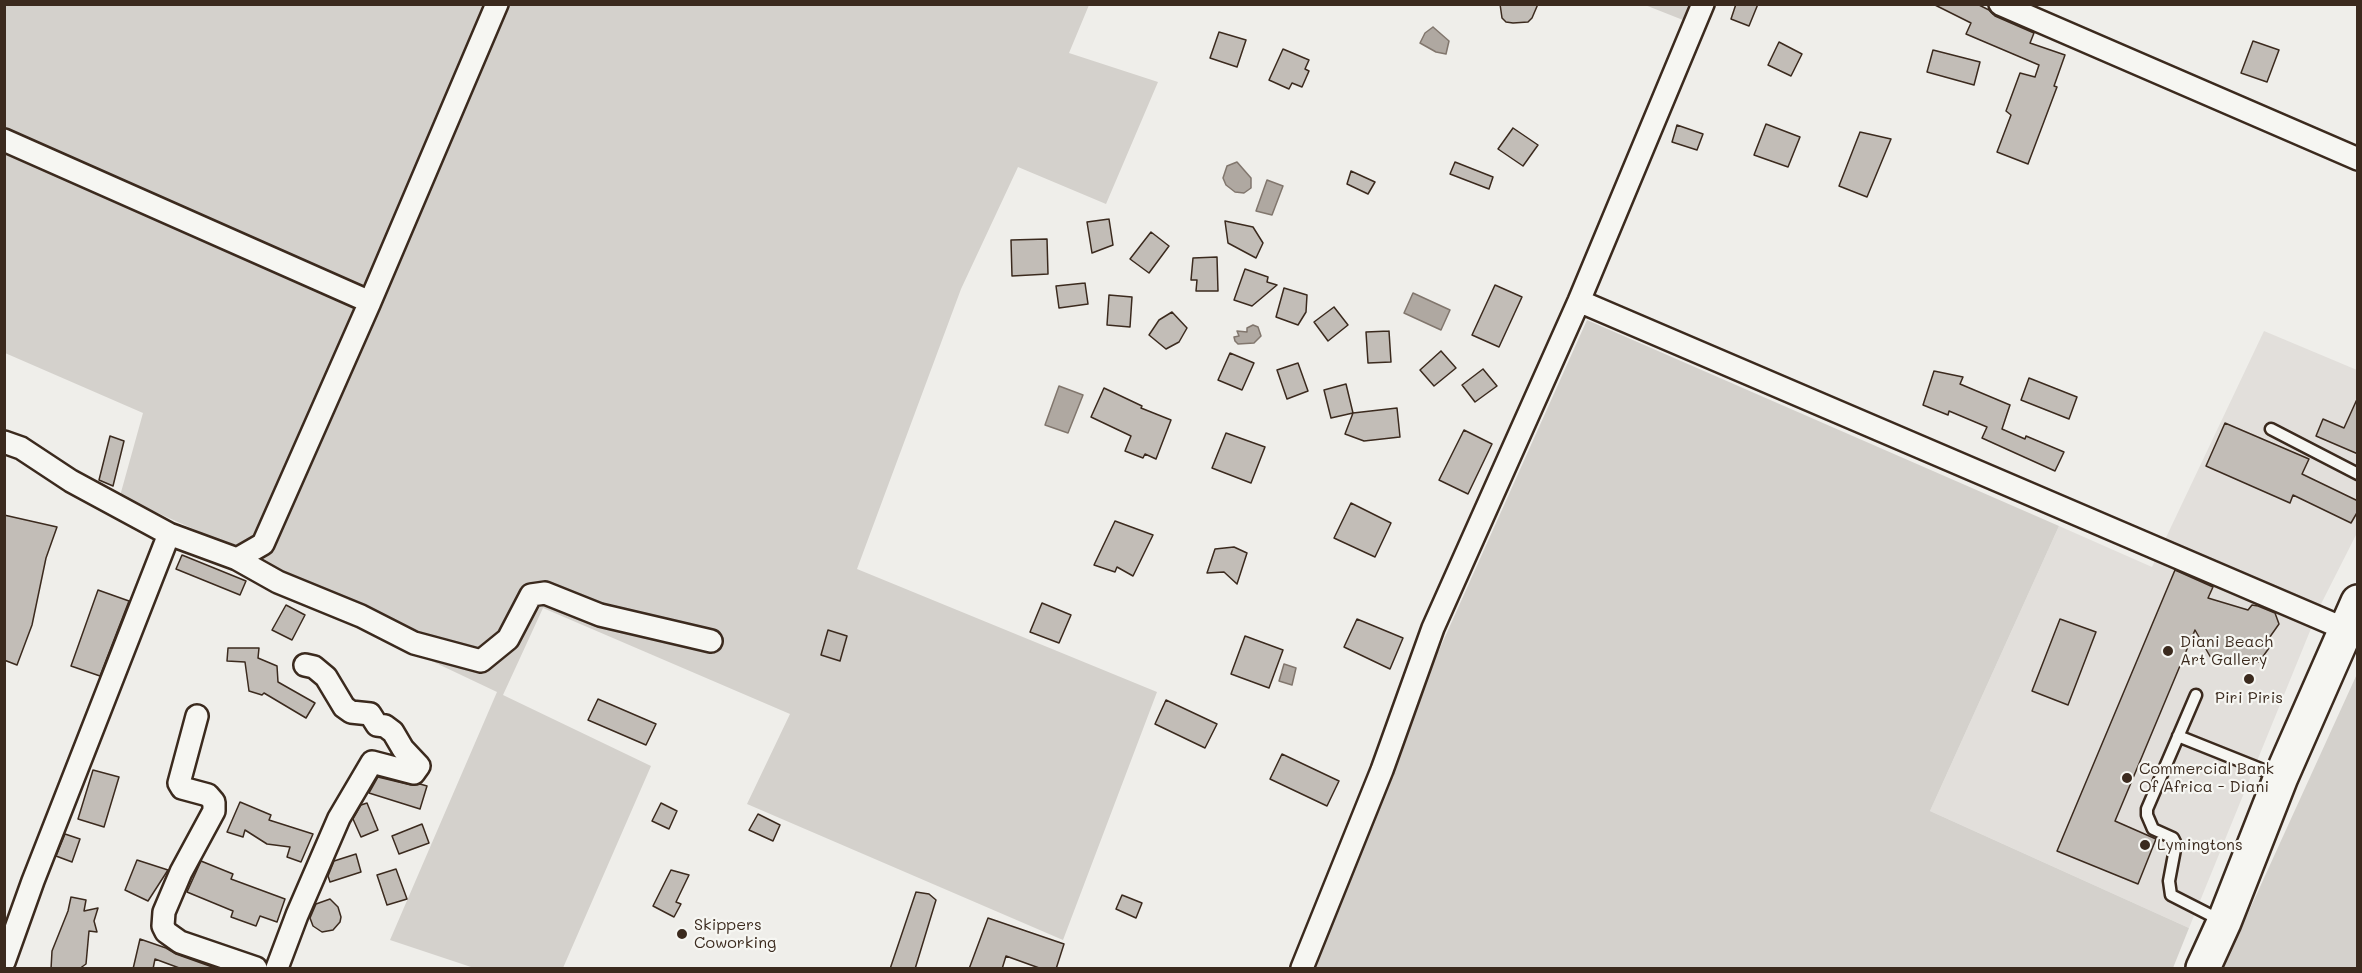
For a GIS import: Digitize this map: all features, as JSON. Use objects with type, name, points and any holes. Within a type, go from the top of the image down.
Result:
[{"type":"main road","points":[[2203,969],[2281,777],[2353,620]]},
{"type":"street","points":[[237,559],[263,544],[370,302],[497,4]]},
{"type":"street","points":[[1302,969],[1382,770],[1433,628],[1579,301],[1703,4]]},
{"type":"street","points":[[2000,4],[2358,159]]},
{"type":"street","points":[[4,141],[370,302]]},
{"type":"street","points":[[1579,301],[2353,620]]},
{"type":"street","points":[[4,442],[21,448],[71,481],[169,534],[237,559],[278,582],[361,616],[414,643],[481,661],[508,639],[531,595],[545,593],[600,615],[711,641]]},
{"type":"street","points":[[4,962],[33,880],[169,534]]},
{"type":"street","points":[[277,969],[297,915],[339,818],[372,762],[414,773],[419,766],[403,749],[393,732],[385,726],[377,725],[370,714],[351,712],[344,707],[326,677],[314,667],[305,665]]},
{"type":"street","points":[[197,716],[179,783],[182,788],[208,795],[214,802],[214,811],[181,872],[164,912],[163,926],[172,938],[180,942],[256,969]]},
{"type":"lane","points":[[2271,429],[2358,474]]},
{"type":"lane","points":[[2196,695],[2147,809],[2148,821],[2153,829],[2173,838],[2176,844],[2169,881],[2171,895],[2224,922]]},
{"type":"lane","points":[[2178,736],[2281,777]]},
{"type":"shaded area","points":[[5,5],[1089,5],[1069,53],[1158,82],[1106,204],[1018,167],[961,289],[857,569],[1157,692],[1063,940],[747,804],[790,714],[543,608],[503,695],[651,766],[563,968],[474,968],[390,940],[497,692],[265,582],[260,559],[120,496],[143,413],[5,353]]},
{"type":"shaded area","points":[[1645,5],[1690,5],[1683,20]]},
{"type":"shaded area","points":[[1433,27],[1449,41],[1446,54],[1436,52],[1420,43],[1425,33]]},
{"type":"shaded area","points":[[1237,162],[1251,178],[1251,188],[1244,193],[1235,192],[1226,185],[1223,178],[1227,166]]},
{"type":"shaded area","points":[[1267,180],[1283,186],[1272,215],[1256,211]]},
{"type":"shaded area","points":[[1413,293],[1450,310],[1441,330],[1404,313]]},
{"type":"shaded area","points":[[1587,320],[2059,526],[1930,811],[2189,928],[2173,968],[1311,968],[1414,706]]},
{"type":"shaded area","points":[[1253,325],[1258,327],[1261,336],[1254,343],[1238,344],[1234,337],[1239,336],[1237,331],[1247,332],[1247,328]]},
{"type":"shaded area","points":[[2264,331],[2357,370],[2357,533],[2321,604],[2189,928],[1930,811],[2059,526],[2152,567]]},
{"type":"shaded area","points":[[1059,386],[1083,395],[1068,433],[1045,425]]},
{"type":"shaded area","points":[[1284,664],[1296,668],[1292,685],[1279,681]]},
{"type":"shaded area","points":[[2357,674],[2357,968],[2223,968]]},
{"type":"building","points":[[1500,4],[1538,4],[1528,22],[1513,23],[1506,22],[1502,18]]},
{"type":"building","points":[[1736,4],[1758,4],[1749,26],[1731,19]]},
{"type":"building","points":[[1933,4],[1977,4],[1995,16],[2034,33],[2030,43],[2065,55],[2054,86],[2057,87],[2028,164],[1997,152],[2011,115],[2006,111],[2020,73],[2035,77],[2039,65],[1966,34],[1971,23]]},
{"type":"building","points":[[1219,32],[1246,40],[1237,67],[1210,58]]},
{"type":"building","points":[[2253,41],[2279,50],[2267,82],[2241,73]]},
{"type":"building","points":[[1779,42],[1802,54],[1791,76],[1768,65]]},
{"type":"building","points":[[1283,49],[1309,60],[1305,69],[1309,71],[1302,87],[1292,83],[1289,89],[1269,80]]},
{"type":"building","points":[[1933,50],[1980,62],[1974,85],[1927,72]]},
{"type":"building","points":[[1766,124],[1800,137],[1788,167],[1754,155]]},
{"type":"building","points":[[1677,125],[1703,134],[1697,150],[1672,142]]},
{"type":"building","points":[[1513,128],[1538,145],[1523,166],[1498,149]]},
{"type":"building","points":[[1860,132],[1891,139],[1867,197],[1839,186]]},
{"type":"building","points":[[1455,162],[1493,177],[1489,189],[1450,174]]},
{"type":"building","points":[[1351,171],[1375,182],[1368,194],[1347,184]]},
{"type":"building","points":[[1109,219],[1113,245],[1092,253],[1087,222]]},
{"type":"building","points":[[1225,221],[1253,227],[1263,243],[1256,258],[1228,243]]},
{"type":"building","points":[[1151,232],[1169,246],[1149,273],[1130,259]]},
{"type":"building","points":[[1047,239],[1048,274],[1012,276],[1011,240]]},
{"type":"building","points":[[1217,257],[1218,291],[1196,291],[1197,280],[1191,280],[1193,258]]},
{"type":"building","points":[[1245,269],[1268,277],[1267,282],[1277,285],[1252,306],[1234,300]]},
{"type":"building","points":[[1085,283],[1088,304],[1059,308],[1056,286]]},
{"type":"building","points":[[1495,285],[1522,297],[1499,347],[1472,335]]},
{"type":"building","points":[[1284,288],[1307,295],[1306,312],[1298,325],[1276,317]]},
{"type":"building","points":[[1109,295],[1132,297],[1130,327],[1107,325]]},
{"type":"building","points":[[1334,307],[1348,325],[1328,341],[1314,322]]},
{"type":"building","points":[[1172,312],[1187,328],[1179,342],[1166,349],[1149,335],[1159,320]]},
{"type":"building","points":[[1389,331],[1391,362],[1368,363],[1366,332]]},
{"type":"building","points":[[1441,351],[1456,368],[1434,386],[1420,370]]},
{"type":"building","points":[[1230,353],[1254,363],[1242,390],[1218,380]]},
{"type":"building","points":[[1298,363],[1308,391],[1287,399],[1277,370]]},
{"type":"building","points":[[1483,369],[1497,386],[1475,402],[1462,385]]},
{"type":"building","points":[[1934,371],[1963,377],[1960,384],[2010,405],[2002,429],[2064,452],[2055,471],[1982,438],[1987,427],[1949,411],[1948,415],[1923,405]]},
{"type":"building","points":[[2029,378],[2077,397],[2069,419],[2021,400]]},
{"type":"building","points":[[1346,384],[1353,413],[1331,418],[1324,390]]},
{"type":"building","points":[[1104,388],[1142,406],[1141,408],[1171,420],[1156,459],[1145,454],[1143,458],[1125,451],[1131,436],[1091,417]]},
{"type":"building","points":[[2358,397],[2358,454],[2316,436],[2323,419],[2344,428]]},
{"type":"building","points":[[1397,408],[1400,437],[1364,441],[1345,434],[1353,413]]},
{"type":"building","points":[[2225,423],[2309,459],[2302,474],[2358,501],[2358,511],[2351,523],[2293,495],[2290,503],[2206,466]]},
{"type":"building","points":[[1464,430],[1492,444],[1468,494],[1439,480]]},
{"type":"building","points":[[1226,433],[1265,447],[1251,483],[1212,468]]},
{"type":"building","points":[[110,436],[124,441],[113,486],[99,480]]},
{"type":"building","points":[[1351,503],[1391,523],[1375,557],[1334,538]]},
{"type":"building","points":[[4,515],[57,527],[46,558],[32,625],[17,665],[4,660]]},
{"type":"building","points":[[1115,521],[1153,535],[1133,576],[1117,567],[1115,572],[1094,565]]},
{"type":"building","points":[[1234,547],[1247,553],[1237,584],[1224,572],[1207,573],[1215,549]]},
{"type":"building","points":[[182,555],[246,581],[240,595],[176,569]]},
{"type":"building","points":[[2175,570],[2213,587],[2208,598],[2248,610],[2252,605],[2258,606],[2275,613],[2279,624],[2267,641],[2269,648],[2259,662],[2211,658],[2195,630],[2115,821],[2156,839],[2138,884],[2057,851]]},
{"type":"building","points":[[98,590],[129,601],[100,676],[71,666]]},
{"type":"building","points":[[1042,603],[1071,615],[1059,643],[1030,632]]},
{"type":"building","points":[[286,605],[305,615],[292,640],[272,630]]},
{"type":"building","points":[[1357,619],[1403,638],[1390,669],[1344,647]]},
{"type":"building","points":[[2060,619],[2096,632],[2068,705],[2032,691]]},
{"type":"building","points":[[828,630],[847,636],[840,661],[821,655]]},
{"type":"building","points":[[1245,636],[1283,650],[1269,688],[1231,674]]},
{"type":"building","points":[[228,648],[259,648],[258,658],[277,666],[278,682],[315,703],[306,718],[264,693],[262,695],[249,691],[245,662],[227,661]]},
{"type":"building","points":[[598,699],[656,724],[646,745],[588,720]]},
{"type":"building","points":[[1166,700],[1217,724],[1205,748],[1155,724]]},
{"type":"building","points":[[1282,754],[1339,781],[1327,806],[1270,779]]},
{"type":"building","points":[[93,770],[119,777],[104,827],[78,819]]},
{"type":"building","points":[[378,777],[411,785],[427,786],[420,809],[369,793]]},
{"type":"building","points":[[240,802],[271,815],[269,820],[313,834],[301,862],[287,857],[290,847],[267,844],[245,830],[243,837],[227,832]]},
{"type":"building","points":[[367,803],[378,830],[361,837],[353,819],[361,805]]},
{"type":"building","points":[[661,803],[677,811],[669,829],[652,821]]},
{"type":"building","points":[[758,814],[780,825],[773,841],[749,830]]},
{"type":"building","points":[[422,824],[429,843],[399,854],[392,836]]},
{"type":"building","points":[[65,834],[80,839],[72,862],[56,856]]},
{"type":"building","points":[[356,854],[361,872],[330,882],[328,876],[334,861]]},
{"type":"building","points":[[137,860],[168,870],[148,901],[125,890]]},
{"type":"building","points":[[201,861],[233,874],[231,879],[285,899],[277,922],[260,916],[256,926],[231,917],[233,911],[187,892]]},
{"type":"building","points":[[396,869],[407,899],[387,905],[377,875]]},
{"type":"building","points":[[671,870],[689,875],[676,902],[681,904],[674,917],[653,906]]},
{"type":"building","points":[[916,892],[929,894],[936,900],[915,969],[890,969]]},
{"type":"building","points":[[1122,895],[1142,903],[1136,918],[1116,909]]},
{"type":"building","points":[[71,897],[86,900],[84,911],[98,908],[94,921],[97,932],[89,931],[86,964],[79,969],[51,969],[52,951],[68,911]]},
{"type":"building","points":[[330,899],[338,907],[340,922],[333,930],[322,932],[313,926],[310,918],[316,904]]},
{"type":"building","points":[[988,918],[1064,944],[1056,969],[1042,969],[1006,956],[1002,969],[969,969]]},
{"type":"building","points":[[140,939],[218,969],[182,969],[155,959],[153,969],[133,969]]},
{"type":"place","name":"Diani Beach Art Gallery","points":[[2168,651]]},
{"type":"place","name":"Piri Piris","points":[[2249,679]]},
{"type":"place","name":"Commercial Bank Of Africa - Diani","points":[[2127,778]]},
{"type":"place","name":"Lymingtons","points":[[2145,845]]},
{"type":"place","name":"Skippers Coworking","points":[[682,934]]}]
